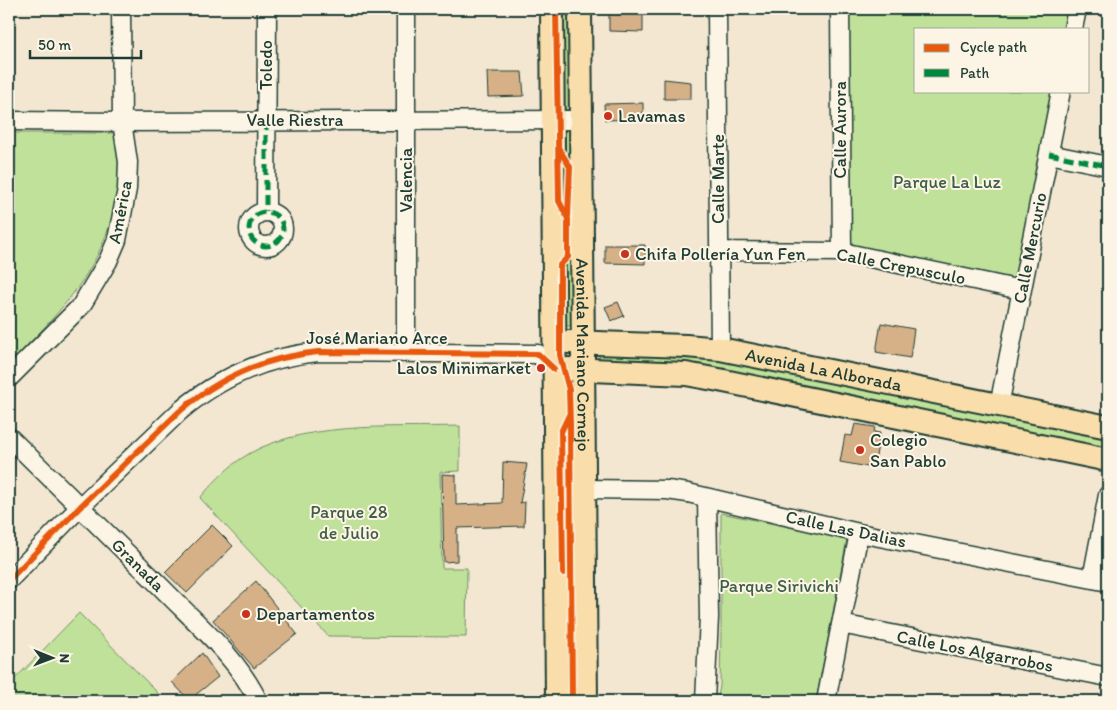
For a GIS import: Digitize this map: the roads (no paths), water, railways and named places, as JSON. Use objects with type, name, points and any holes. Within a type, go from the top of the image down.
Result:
[{"type":"main road","name":"Avenida Mariano Cornejo","points":[[552,9],[553,120],[549,355],[557,701]]},
{"type":"main road","name":"Avenida Mariano Cornejo","points":[[580,9],[586,701]]},
{"type":"main road","name":"Avenida La Alborada","points":[[549,355],[583,342],[677,345],[720,349],[1108,427]]},
{"type":"main road","name":"Avenida La Alborada","points":[[549,355],[583,370],[686,374],[1108,460]]},
{"type":"street","name":"América","points":[[9,378],[81,306],[108,261],[118,240],[127,189],[128,162],[122,122],[121,9]]},
{"type":"street","name":"Toledo","points":[[266,211],[267,9]]},
{"type":"street","name":"Valencia","points":[[406,9],[406,352]]},
{"type":"street","name":"Calle Marte","points":[[717,9],[720,349]]},
{"type":"street","name":"Calle Aurora","points":[[840,9],[842,252]]},
{"type":"street","points":[[1073,28],[1077,9]]},
{"type":"street","name":"Calle Mercurio","points":[[1000,406],[1061,92]]},
{"type":"street","name":"Valle Riestra","points":[[9,121],[581,120]]},
{"type":"street","points":[[1049,154],[1108,166]]},
{"type":"street","name":"Calle Crepusculo","points":[[719,250],[842,252],[1022,290]]},
{"type":"street","name":"José Mariano Arce","points":[[9,580],[80,507],[194,398],[243,370],[270,360],[295,354],[318,352],[549,355]]},
{"type":"street","name":"Granada","points":[[9,438],[236,665],[250,684],[258,701]]},
{"type":"street","name":"Calle Las Dalias","points":[[584,489],[667,490],[859,533],[1100,580]]},
{"type":"street","points":[[1100,580],[1108,495]]},
{"type":"street","points":[[705,701],[709,617],[707,498]]},
{"type":"street","points":[[826,701],[859,533]]},
{"type":"street","name":"Calle Los Algarrobos","points":[[841,624],[1108,677]]},
{"type":"place","name":"Lavamas","points":[[608,116]]},
{"type":"place","name":"Chifa Pollería Yun Fen","points":[[625,254]]},
{"type":"place","name":"Lalos Minimarket","points":[[541,368]]},
{"type":"place","name":"Colegio San Pablo","points":[[860,450]]},
{"type":"place","name":"Departamentos","points":[[246,614]]},
{"type":"park label","name":"Parque La Luz","points":[[947,182]]},
{"type":"park label","name":"Parque 28 de Julio","points":[[349,522]]},
{"type":"park label","name":"Parque Sirivichi","points":[[779,586]]}]
